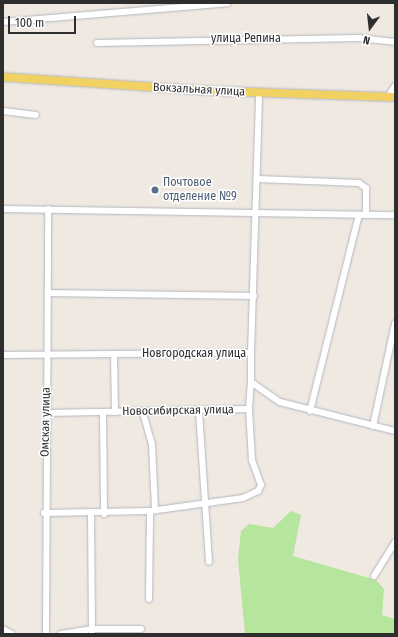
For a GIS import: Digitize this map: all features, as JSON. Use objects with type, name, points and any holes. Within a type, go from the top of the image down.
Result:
[{"type":"main road","name":"Вокзальная улица","points":[[3,77],[259,94],[392,97]]},
{"type":"street","points":[[3,22],[227,3]]},
{"type":"street","name":"улица Репина","points":[[96,43],[358,38],[395,42]]},
{"type":"street","points":[[392,97],[395,86]]},
{"type":"street","points":[[252,353],[258,179],[259,94]]},
{"type":"street","points":[[3,111],[36,115]]},
{"type":"street","points":[[258,179],[359,183],[366,188],[366,215]]},
{"type":"street","points":[[3,209],[256,211],[395,215]]},
{"type":"street","name":"Омская улица","points":[[46,634],[44,513],[47,413],[46,356],[48,209]]},
{"type":"street","points":[[310,411],[359,215]]},
{"type":"street","points":[[48,293],[254,296]]},
{"type":"street","points":[[373,426],[395,324]]},
{"type":"street","name":"Новгородская улица","points":[[3,355],[46,356],[252,353],[249,410]]},
{"type":"street","points":[[114,354],[115,412]]},
{"type":"street","points":[[251,382],[280,402],[310,411],[395,431]]},
{"type":"street","name":"Новосибирская улица","points":[[47,413],[143,413],[249,410],[249,443],[261,480],[258,491],[243,498],[205,503]]},
{"type":"street","points":[[199,411],[209,562]]},
{"type":"street","points":[[103,413],[104,514]]},
{"type":"street","points":[[143,413],[152,445],[153,510],[149,599]]},
{"type":"street","points":[[44,513],[91,515],[153,510],[205,503]]},
{"type":"street","points":[[91,515],[92,631]]},
{"type":"street","points":[[374,576],[395,542]]},
{"type":"street","points":[[3,629],[12,634]]},
{"type":"street","points":[[61,634],[92,631],[142,630]]},
{"type":"green space","points":[[291,511],[301,515],[293,556],[376,580],[384,589],[382,615],[395,619],[395,634],[245,634],[238,559],[241,531],[249,524],[273,528]]},
{"type":"place","name":"Почтовое отделение №9","points":[[155,190]]}]
